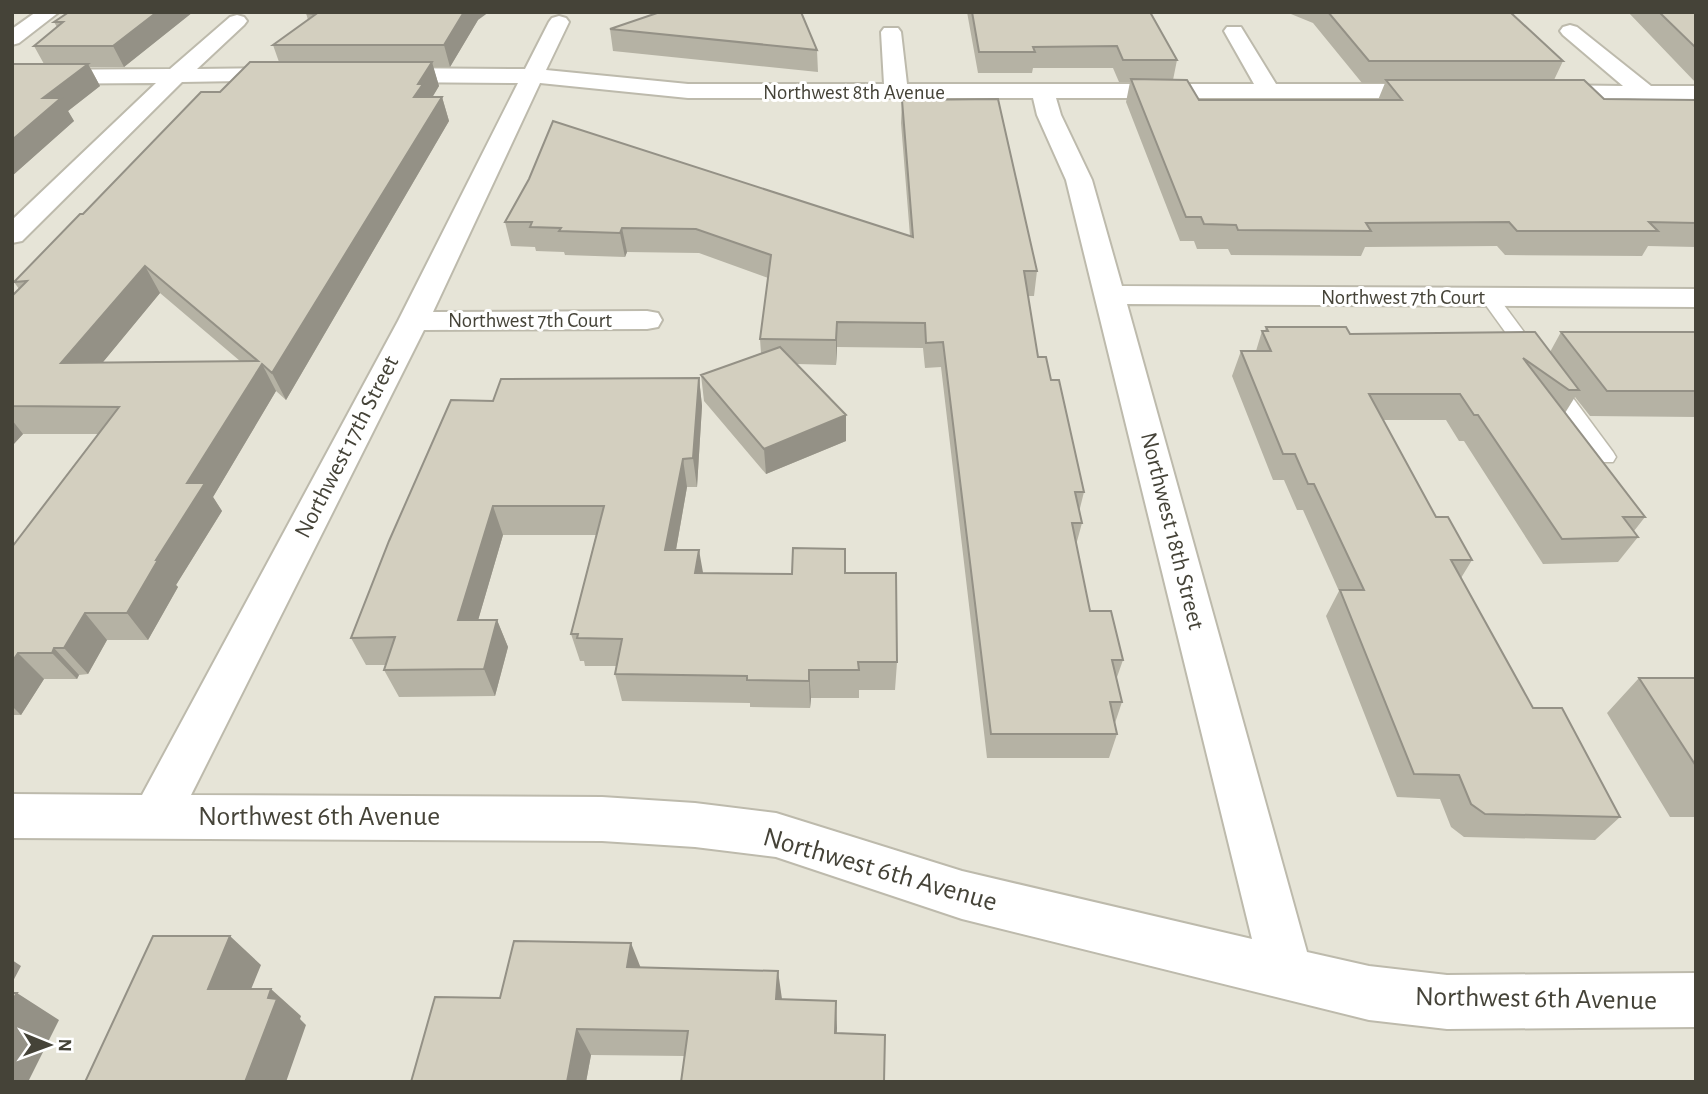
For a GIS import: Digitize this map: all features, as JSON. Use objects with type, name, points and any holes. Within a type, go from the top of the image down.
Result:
[{"type":"street","points":[[12,39],[49,12]]},
{"type":"street","points":[[12,235],[178,74],[237,22]]},
{"type":"street","name":"Northwest 17th Street","points":[[156,816],[413,321],[559,22]]},
{"type":"street","points":[[1234,31],[1269,91]]},
{"type":"street","points":[[1570,31],[1645,92]]},
{"type":"street","points":[[891,32],[896,92]]},
{"type":"street","points":[[12,77],[315,75]]},
{"type":"street","name":"Northwest 8th Avenue","points":[[356,75],[534,76],[688,92],[1450,92]]},
{"type":"street","points":[[1520,92],[1696,93]]},
{"type":"street","name":"Northwest 18th Street","points":[[1042,93],[1049,115],[1079,180],[1111,295],[1287,974]]},
{"type":"street","name":"Northwest 7th Court","points":[[1111,295],[1696,299]]},
{"type":"street","name":"Northwest 7th Court","points":[[413,321],[647,320]]},
{"type":"street","name":"Northwest 6th Avenue","points":[[12,816],[602,819],[695,825],[776,835],[962,895],[1369,993],[1447,1002],[1696,1000]]},
{"type":"lane","points":[[1489,297],[1606,457]]},
{"type":"shaded area","points":[[12,12],[1696,12],[1696,1082],[12,1082]]},
{"type":"building","points":[[69,12],[157,12],[113,46],[34,46],[63,22],[54,22]]},
{"type":"building","points":[[306,12],[464,12],[444,45],[273,45],[316,14]]},
{"type":"building","points":[[660,12],[801,12],[817,50],[610,29]]},
{"type":"building","points":[[972,12],[1150,12],[1177,60],[1123,60],[1117,46],[1033,47],[1035,52],[979,52]]},
{"type":"building","points":[[1328,12],[1510,12],[1563,61],[1369,61]]},
{"type":"building","points":[[1659,12],[1696,12],[1696,48]]},
{"type":"building","points":[[250,62],[432,62],[418,84],[423,84],[414,97],[442,97],[272,373],[262,364],[187,483],[205,483],[156,560],[127,613],[85,613],[64,648],[54,648],[52,653],[18,653],[12,662],[12,547],[119,407],[12,406],[12,296],[27,281],[14,282],[201,92],[220,92]],"holes":[[[145,266],[258,361],[61,363]]]},
{"type":"building","points":[[12,64],[88,64],[43,98],[61,98],[12,140]]},
{"type":"building","points":[[1131,79],[1187,80],[1199,100],[1402,100],[1386,80],[1584,80],[1604,99],[1696,100],[1696,223],[1649,222],[1658,231],[1517,231],[1509,222],[1366,223],[1371,231],[1238,230],[1236,225],[1204,224],[1201,217],[1186,217]]},
{"type":"building","points":[[998,99],[1037,271],[1024,271],[1038,357],[1046,357],[1051,380],[1059,380],[1084,492],[1075,492],[1082,523],[1072,523],[1090,611],[1111,611],[1123,660],[1112,660],[1122,702],[1110,702],[1117,734],[991,734],[943,342],[926,343],[925,323],[837,322],[836,340],[760,339],[771,255],[696,229],[622,228],[620,233],[559,231],[561,228],[530,227],[532,222],[505,222],[529,179],[553,121],[913,237],[902,100]]},
{"type":"building","points":[[1266,327],[1346,327],[1350,334],[1535,332],[1579,390],[1569,390],[1523,358],[1645,517],[1623,517],[1638,537],[1562,539],[1478,415],[1474,415],[1460,394],[1369,394],[1436,517],[1448,517],[1472,560],[1451,560],[1533,708],[1562,708],[1620,817],[1485,814],[1471,804],[1459,775],[1414,774],[1340,590],[1364,590],[1314,484],[1308,484],[1295,454],[1283,454],[1241,351],[1271,351],[1262,331],[1268,331]]},
{"type":"building","points":[[1561,332],[1696,332],[1696,391],[1607,391]]},
{"type":"building","points":[[780,347],[846,415],[764,449],[701,375]]},
{"type":"building","points":[[699,378],[693,458],[683,459],[665,550],[699,550],[695,573],[792,574],[793,548],[845,549],[845,573],[896,573],[897,662],[858,662],[859,670],[809,670],[809,681],[747,680],[747,676],[615,674],[622,639],[577,638],[578,634],[571,634],[604,506],[493,506],[458,620],[497,620],[484,669],[384,670],[395,637],[351,638],[389,541],[451,400],[493,401],[501,379]]},
{"type":"building","points":[[1639,678],[1696,678],[1696,766]]},
{"type":"building","points":[[153,936],[230,936],[208,989],[271,989],[268,998],[277,999],[245,1082],[85,1082]]},
{"type":"building","points":[[514,941],[631,943],[627,967],[778,971],[776,999],[836,1001],[835,1033],[885,1035],[884,1082],[681,1082],[688,1031],[577,1029],[567,1082],[411,1082],[435,997],[500,998]]}]
